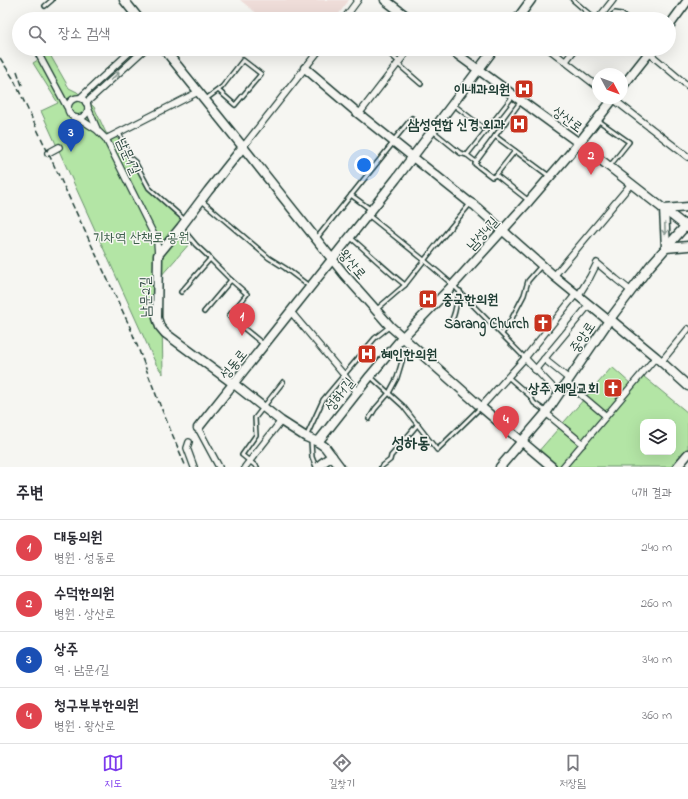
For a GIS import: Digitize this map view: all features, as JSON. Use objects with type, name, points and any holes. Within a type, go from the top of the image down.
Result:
[{"type":"street","points":[[124,0],[133,12]]},
{"type":"street","points":[[350,12],[358,0]]},
{"type":"street","points":[[385,0],[401,12]]},
{"type":"street","points":[[522,12],[531,0]]},
{"type":"street","points":[[603,12],[613,0]]},
{"type":"street","points":[[676,16],[688,0]]},
{"type":"street","points":[[40,56],[67,107],[69,114],[97,130],[106,139]]},
{"type":"street","points":[[80,98],[125,56]]},
{"type":"street","points":[[80,119],[87,112],[87,105],[138,56]]},
{"type":"street","name":"왕산로","points":[[170,56],[316,239],[375,310],[411,346],[521,442],[552,467]]},
{"type":"street","points":[[158,255],[314,56]]},
{"type":"street","points":[[359,114],[404,56]]},
{"type":"street","name":"상산로","points":[[459,56],[579,143],[687,226]]},
{"type":"street","name":"성동로","points":[[198,428],[265,345],[310,286],[370,213],[489,56]]},
{"type":"street","points":[[557,56],[592,82]]},
{"type":"street","points":[[565,62],[570,56]]},
{"type":"street","points":[[628,79],[646,56]]},
{"type":"street","points":[[655,56],[688,86]]},
{"type":"street","points":[[305,68],[359,114],[471,203],[554,276],[659,360],[688,386]]},
{"type":"street","name":"남문1길","points":[[158,255],[157,241],[106,139],[198,92]]},
{"type":"street","points":[[61,96],[71,100]]},
{"type":"street","points":[[67,107],[73,98],[82,98],[87,105],[97,130]]},
{"type":"street","name":"남성4길","points":[[402,338],[453,285],[529,201],[579,143],[609,104]]},
{"type":"street","points":[[620,104],[688,158]]},
{"type":"street","points":[[48,153],[59,147]]},
{"type":"street","points":[[554,276],[631,184]]},
{"type":"street","points":[[688,207],[664,209],[666,248],[688,246]]},
{"type":"street","name":"중앙로","points":[[500,467],[546,413],[609,320],[650,266],[687,226]]},
{"type":"street","points":[[157,241],[167,244]]},
{"type":"street","name":"남문2길","points":[[158,255],[157,318],[160,327],[165,333],[281,421],[312,439]]},
{"type":"street","points":[[481,407],[525,358],[577,295],[590,277],[597,263],[631,291]]},
{"type":"street","points":[[535,370],[589,305]]},
{"type":"street","points":[[291,312],[357,392]]},
{"type":"street","points":[[563,467],[606,416],[688,329]]},
{"type":"street","name":"성하1길","points":[[312,439],[357,392],[402,338]]},
{"type":"street","points":[[525,358],[559,394]]},
{"type":"street","points":[[544,359],[606,416]]},
{"type":"street","points":[[546,413],[583,444]]},
{"type":"street","points":[[244,467],[281,421]]},
{"type":"street","points":[[198,428],[219,467]]},
{"type":"street","points":[[312,439],[325,447],[340,467]]},
{"type":"street","points":[[188,442],[187,448],[194,467]]},
{"type":"street","points":[[677,467],[688,454]]},
{"type":"street","points":[[317,467],[332,456]]},
{"type":"lane","points":[[45,6],[52,0]]},
{"type":"lane","points":[[573,0],[588,12]]},
{"type":"lane","points":[[391,56],[421,84]]},
{"type":"lane","points":[[205,100],[218,90],[222,87],[243,60],[261,74],[235,105],[218,90]]},
{"type":"lane","points":[[467,155],[513,96]]},
{"type":"lane","points":[[476,162],[521,101]]},
{"type":"lane","points":[[453,104],[486,130]]},
{"type":"lane","points":[[316,239],[412,118]]},
{"type":"lane","points":[[597,120],[629,142],[609,167]]},
{"type":"lane","points":[[432,131],[460,152],[467,155],[476,162],[475,164],[492,177],[496,175],[515,151]]},
{"type":"lane","points":[[119,132],[129,156],[135,162],[149,188],[183,224],[196,245],[247,294],[229,316],[265,345]]},
{"type":"lane","points":[[495,136],[550,177]]},
{"type":"lane","points":[[496,175],[529,201]]},
{"type":"lane","points":[[351,195],[460,291],[525,358]]},
{"type":"lane","points":[[201,200],[268,258],[310,286]]},
{"type":"lane","points":[[375,310],[405,285],[471,203]]},
{"type":"lane","points":[[350,237],[388,272],[405,285]]},
{"type":"lane","points":[[181,292],[210,259]]},
{"type":"lane","points":[[502,334],[524,295],[528,281],[543,265]]},
{"type":"lane","points":[[204,312],[231,280]]},
{"type":"lane","points":[[449,324],[453,320],[460,291]]},
{"type":"lane","points":[[317,467],[312,456],[312,439],[323,400],[375,338],[390,326]]},
{"type":"lane","points":[[369,419],[375,409],[389,393],[397,378],[403,358],[411,346]]},
{"type":"lane","points":[[370,376],[403,406],[437,450],[481,407]]},
{"type":"lane","points":[[507,377],[530,396],[534,403],[546,413]]},
{"type":"lane","points":[[257,467],[242,455],[256,435],[255,418],[283,382]]},
{"type":"lane","points":[[381,467],[390,460],[391,456],[418,424]]},
{"type":"shaded area","points":[[240,0],[349,0],[340,12],[255,12]]},
{"type":"green space","name":"기차역 산책로 공원","points":[[44,56],[51,56],[69,88],[77,92],[94,107],[106,133],[121,140],[150,192],[184,221],[191,242],[160,277],[163,374],[156,364],[41,111],[58,103],[33,63]]},
{"type":"green space","points":[[612,367],[632,385],[562,467],[554,467],[537,453]]},
{"type":"green space","points":[[643,376],[688,413],[688,450],[673,467],[567,467]]},
{"type":"railway","points":[[0,58],[13,78],[130,327],[186,467]]},
{"type":"railway","points":[[17,71],[23,88]]},
{"type":"place","name":"이내과의원","points":[[524,89]]},
{"type":"place","name":"삼성연합 신경 외과","points":[[519,124]]},
{"type":"place","name":"상주","points":[[71,152]]},
{"type":"place","name":"수덕한의원","points":[[591,175]]},
{"type":"place","name":"중국한의원","points":[[428,299]]},
{"type":"place","name":"Sarang Church","points":[[543,323]]},
{"type":"place","name":"대동의원","points":[[242,336]]},
{"type":"place","name":"혜인한의원","points":[[367,354]]},
{"type":"place","name":"상주 제일교회","points":[[613,388]]},
{"type":"place","name":"청구부부한의원","points":[[506,439]]},
{"type":"district","name":"성하동","points":[[411,442]]}]
